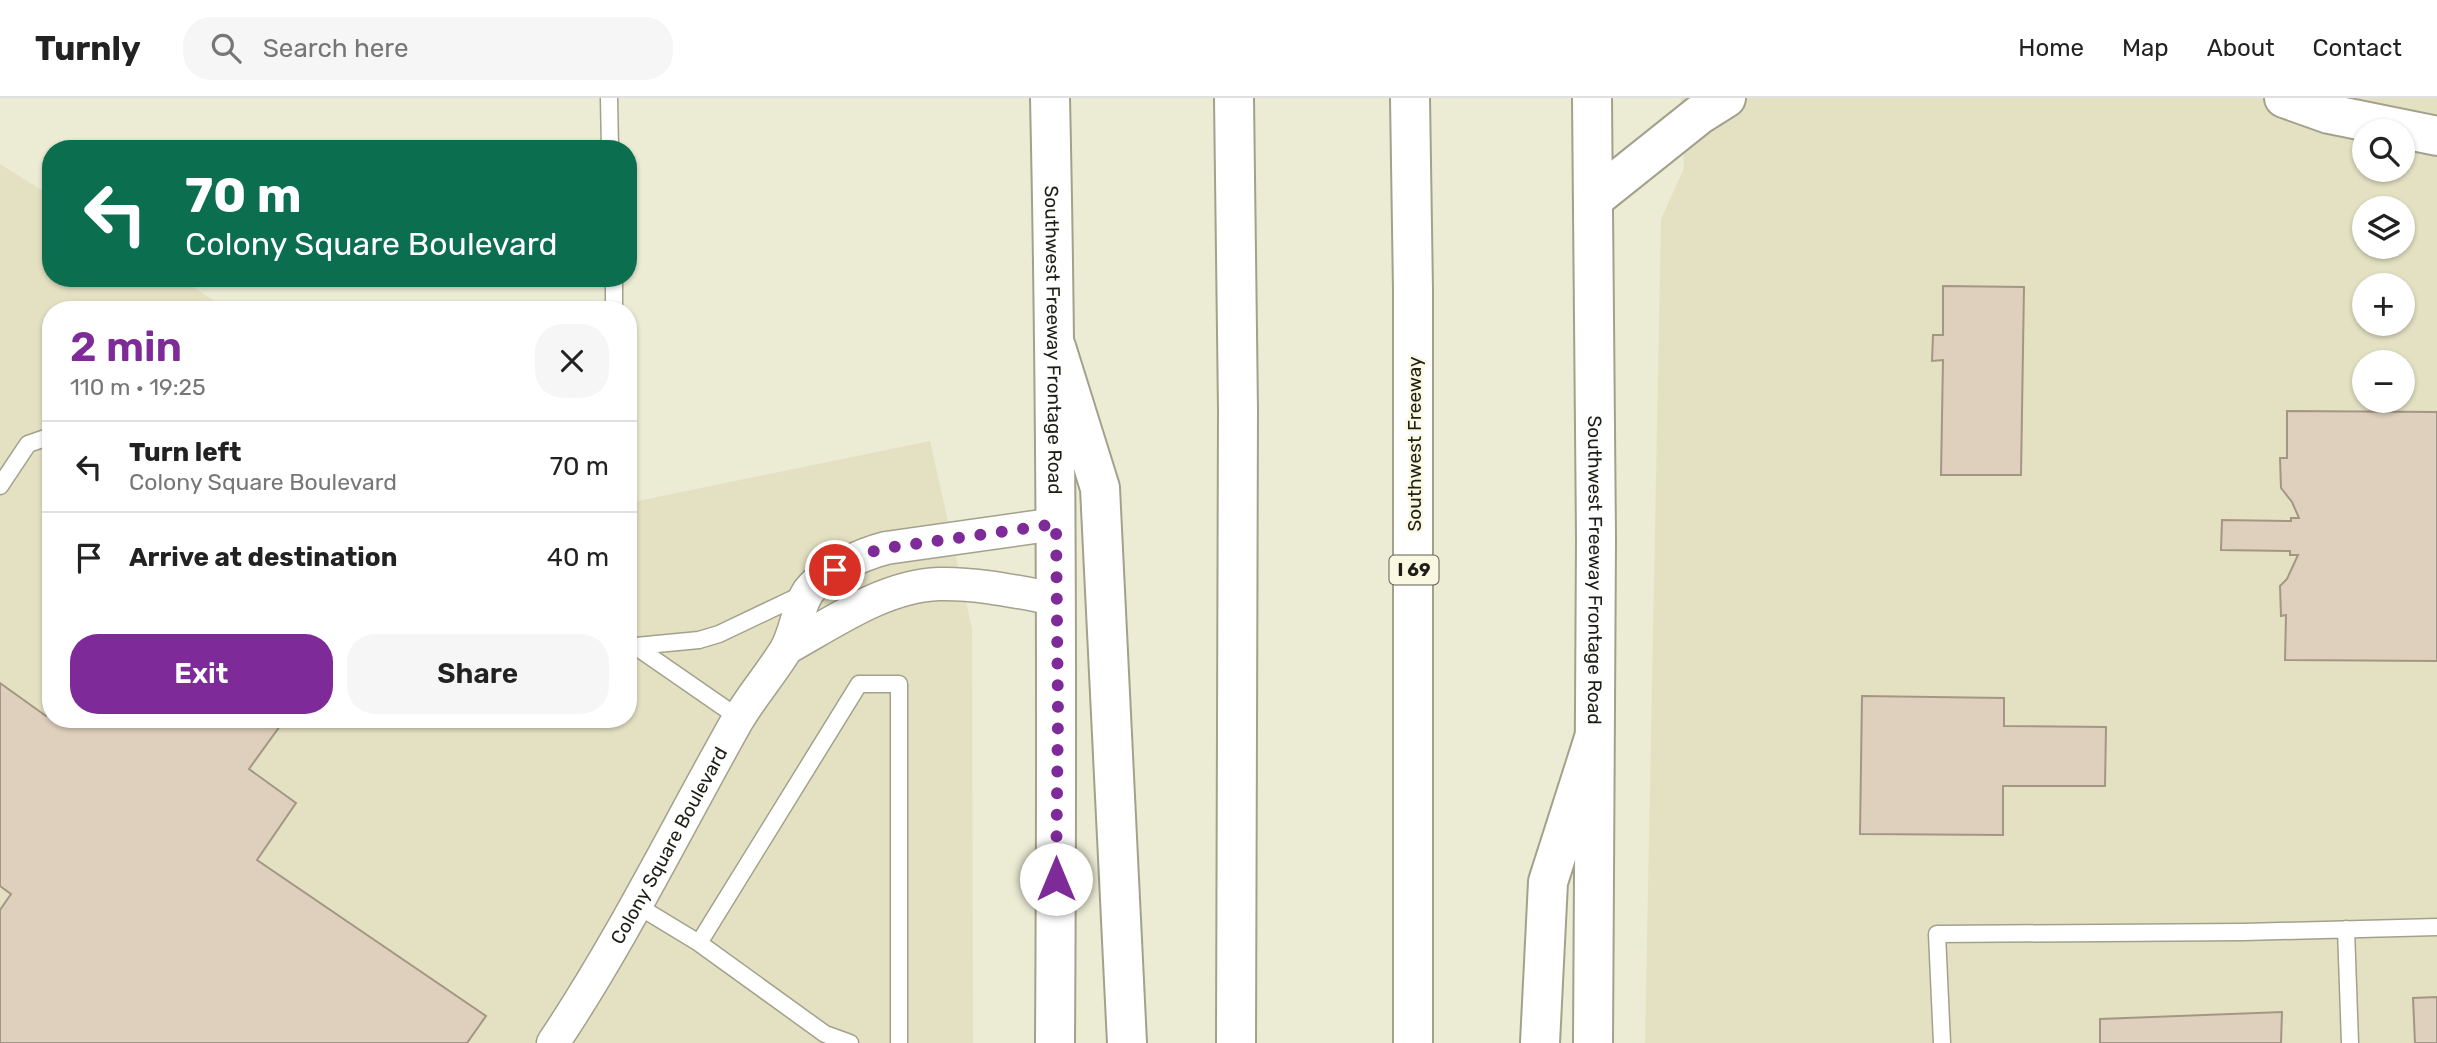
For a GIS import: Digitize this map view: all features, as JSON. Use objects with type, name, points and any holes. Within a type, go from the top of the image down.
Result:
[{"type":"main road","name":"Southwest Freeway Frontage Road","points":[[1051,98],[1056,347],[1058,714],[1055,1043]]},
{"type":"main road","points":[[1234,98],[1238,410],[1236,1043]]},
{"type":"main road","name":"Southwest Freeway","points":[[1410,98],[1414,319],[1413,1043]]},
{"type":"main road","name":"Southwest Freeway Frontage Road","points":[[1592,98],[1595,198],[1593,1043]]},
{"type":"main road","points":[[1595,198],[1699,115],[1726,98]]},
{"type":"main road","points":[[2284,98],[2329,114],[2437,136]]},
{"type":"main road","points":[[1056,347],[1100,488],[1127,1043]]},
{"type":"main road","points":[[1540,1043],[1548,882],[1594,738]]},
{"type":"street","points":[[808,592],[835,570],[864,554],[886,548],[1056,524]]},
{"type":"street","name":"Colony Square Boulevard","points":[[787,648],[869,603],[903,590],[939,584],[1000,588],[1056,599]]},
{"type":"street","name":"Colony Square Boulevard","points":[[553,1043],[589,989],[638,906],[739,718],[787,648],[808,592]]},
{"type":"lane","points":[[609,98],[610,140]]},
{"type":"lane","points":[[0,486],[28,444],[42,439]]},
{"type":"lane","points":[[637,644],[699,640],[719,634],[808,592]]},
{"type":"lane","points":[[637,647],[739,718]]},
{"type":"lane","points":[[699,943],[859,684],[899,684],[899,1043]]},
{"type":"lane","points":[[638,906],[699,943],[825,1034],[850,1043]]},
{"type":"lane","points":[[1942,1043],[1937,934],[2437,927]]},
{"type":"lane","points":[[2346,929],[2350,1043]]},
{"type":"shaded area","points":[[1681,98],[2437,98],[2437,1043],[1645,1043],[1661,219],[1684,168]]},
{"type":"shaded area","points":[[0,164],[42,190],[42,287],[193,287],[214,301],[42,301],[42,728],[637,728],[637,501],[930,441],[972,628],[973,1043],[0,1043]]},
{"type":"building","points":[[1943,286],[2024,287],[2021,475],[1941,475],[1943,360],[1932,361],[1933,335],[1943,335]]},
{"type":"building","points":[[2287,411],[2437,412],[2437,661],[2285,660],[2286,615],[2281,616],[2280,586],[2287,579],[2298,555],[2290,555],[2290,551],[2221,550],[2222,520],[2291,521],[2291,518],[2299,518],[2292,502],[2281,488],[2280,458],[2287,458]]},
{"type":"building","points":[[0,683],[42,713],[42,728],[279,728],[249,769],[296,803],[257,860],[486,1016],[467,1043],[0,1043],[0,910],[11,894],[0,886]]},
{"type":"building","points":[[1862,696],[2004,698],[2004,726],[2106,727],[2105,786],[2003,786],[2003,835],[1860,834]]},
{"type":"building","points":[[2437,997],[2437,1043],[2415,1043],[2413,998]]},
{"type":"building","points":[[2282,1012],[2281,1043],[2100,1043],[2100,1019]]},
{"type":"route","points":[[835,570],[864,554],[886,548],[1056,524],[1056,879]]}]
